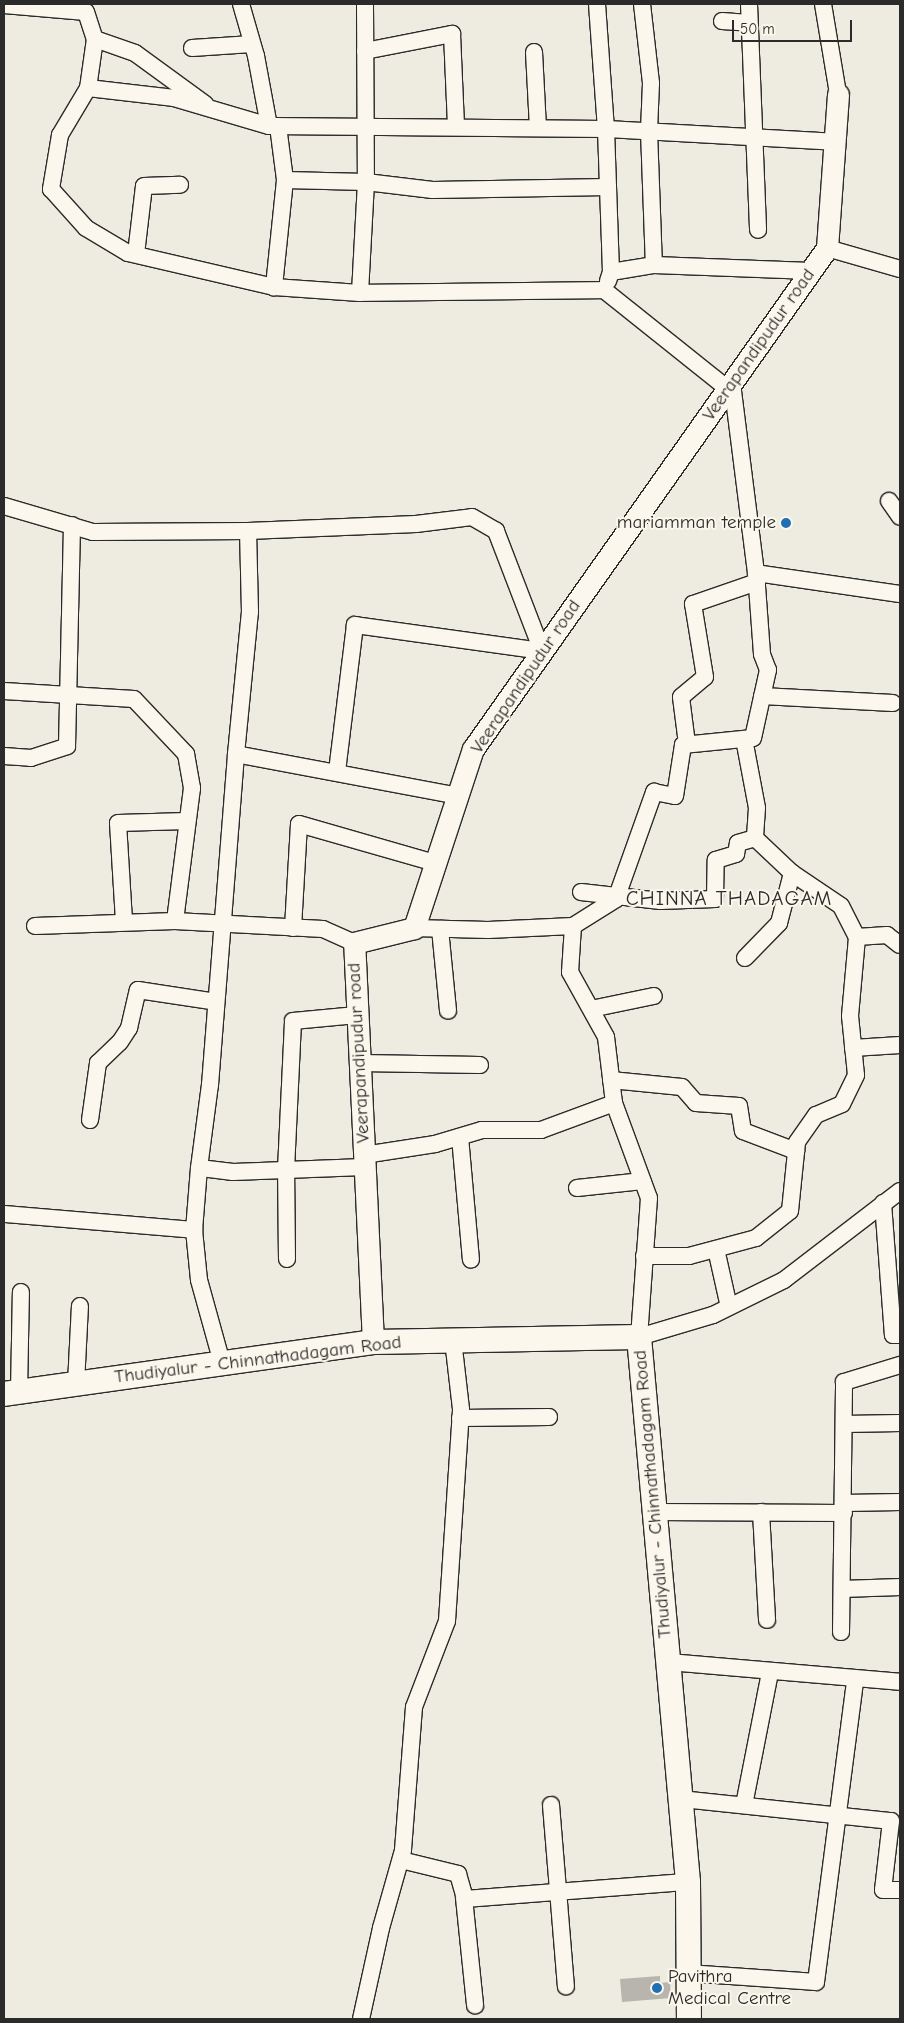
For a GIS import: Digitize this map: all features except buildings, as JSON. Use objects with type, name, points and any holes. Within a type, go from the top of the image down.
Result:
[{"type":"main road","name":"Thudiyalur - Chinnathadagam Road","points":[[11,1393],[373,1342],[639,1337],[688,1882],[689,2019]]},
{"type":"street","points":[[241,4],[274,126],[286,180],[274,287]]},
{"type":"street","points":[[360,293],[366,182],[364,126],[365,4]]},
{"type":"street","points":[[597,4],[606,129],[611,272],[604,290]]},
{"type":"street","points":[[642,4],[651,83],[649,131],[654,265]]},
{"type":"street","points":[[748,4],[758,230]]},
{"type":"street","points":[[823,4],[838,94]]},
{"type":"street","points":[[14,5],[86,12],[95,39],[88,88],[60,135],[51,189],[86,228],[136,254],[274,287],[360,293],[604,290],[730,386],[756,578],[762,654],[768,670],[753,738],[683,745],[675,796],[654,792],[616,899],[573,926],[488,930],[414,928]]},
{"type":"street","points":[[722,21],[749,23]]},
{"type":"street","points":[[365,51],[452,34],[456,126]]},
{"type":"street","points":[[95,39],[135,53],[219,114]]},
{"type":"street","points":[[192,48],[252,44]]},
{"type":"street","points":[[534,52],[538,128]]},
{"type":"street","points":[[88,88],[174,98],[219,114],[274,126],[456,126],[606,129],[835,142]]},
{"type":"street","name":"Veerapandipudur road","points":[[373,1342],[354,943],[414,928],[473,749],[827,248],[838,94]]},
{"type":"street","points":[[286,180],[366,182],[433,190],[608,187]]},
{"type":"street","points":[[136,254],[144,186],[180,185]]},
{"type":"street","points":[[827,248],[900,269]]},
{"type":"street","points":[[611,272],[654,265],[811,271]]},
{"type":"street","points":[[889,501],[900,517]]},
{"type":"street","points":[[4,506],[92,532],[248,531],[416,524],[472,517],[496,531],[542,651],[355,625],[337,772]]},
{"type":"street","points":[[4,756],[31,758],[67,746],[72,525]]},
{"type":"street","points":[[222,1363],[199,1280],[194,1230],[250,612],[248,531]]},
{"type":"street","points":[[687,744],[681,697],[705,677],[693,604],[756,578],[900,594]]},
{"type":"street","points":[[4,691],[134,699],[186,754],[192,788],[175,921]]},
{"type":"street","points":[[762,696],[893,703]]},
{"type":"street","points":[[744,739],[757,808],[755,838]]},
{"type":"street","points":[[236,754],[458,796]]},
{"type":"street","points":[[124,921],[118,823],[187,821]]},
{"type":"street","points":[[293,928],[299,824],[435,863]]},
{"type":"street","points":[[644,1256],[689,1256],[756,1238],[790,1211],[797,1142],[816,1115],[842,1104],[856,1075],[850,1016],[857,937],[841,906],[792,873],[755,838]]},
{"type":"street","points":[[581,892],[616,899],[714,899],[716,860],[736,854],[738,844],[755,838]]},
{"type":"street","points":[[745,958],[779,923],[792,873]]},
{"type":"street","points":[[35,926],[124,921],[175,921],[324,929],[354,943]]},
{"type":"street","points":[[573,926],[570,972],[606,1037],[614,1103],[649,1198],[639,1337],[729,1307],[784,1280],[900,1190]]},
{"type":"street","points":[[440,929],[448,1011]]},
{"type":"street","points":[[857,937],[887,935],[900,945]]},
{"type":"street","points":[[90,1120],[98,1063],[120,1042],[129,1028],[138,990],[216,1002]]},
{"type":"street","points":[[591,1010],[654,996]]},
{"type":"street","points":[[288,1259],[286,1170],[293,1021],[357,1015]]},
{"type":"street","points":[[853,1048],[900,1044]]},
{"type":"street","points":[[360,1064],[480,1065]]},
{"type":"street","points":[[611,1080],[682,1088],[696,1103],[739,1106],[743,1131],[796,1151]]},
{"type":"street","points":[[199,1168],[233,1172],[286,1170],[364,1161],[435,1144],[482,1130],[541,1130],[614,1103]]},
{"type":"street","points":[[460,1137],[472,1260]]},
{"type":"street","points":[[577,1188],[643,1180]]},
{"type":"street","points":[[883,1204],[893,1335],[900,1335]]},
{"type":"street","points":[[4,1214],[194,1230]]},
{"type":"street","points":[[716,1249],[729,1307]]},
{"type":"street","points":[[11,1393],[21,1292]]},
{"type":"street","points":[[76,1384],[80,1306]]},
{"type":"street","points":[[361,2019],[381,1928],[401,1860],[414,1708],[447,1621],[460,1418],[453,1340]]},
{"type":"street","points":[[842,1632],[844,1382],[900,1365]]},
{"type":"street","points":[[460,1418],[549,1418]]},
{"type":"street","points":[[844,1424],[900,1423]]},
{"type":"street","points":[[655,1512],[761,1512],[844,1508],[900,1502]]},
{"type":"street","points":[[761,1512],[767,1620]]},
{"type":"street","points":[[842,1588],[900,1587]]},
{"type":"street","points":[[668,1662],[855,1681],[900,1682]]},
{"type":"street","points":[[744,1805],[770,1672]]},
{"type":"street","points":[[688,1972],[816,1982],[855,1681]]},
{"type":"street","points":[[680,1799],[838,1813],[891,1821],[883,1890],[900,1890]]},
{"type":"street","points":[[551,1805],[566,1986]]},
{"type":"street","points":[[401,1860],[458,1874],[464,1898],[475,2005]]},
{"type":"street","points":[[464,1898],[688,1882]]},
{"type":"place","name":"mariamman temple","points":[[786,523]]},
{"type":"place","name":"Pavithra Medical Centre","points":[[657,1988]]},
{"type":"district","name":"CHINNA THADAGAM","points":[[729,898]]}]
